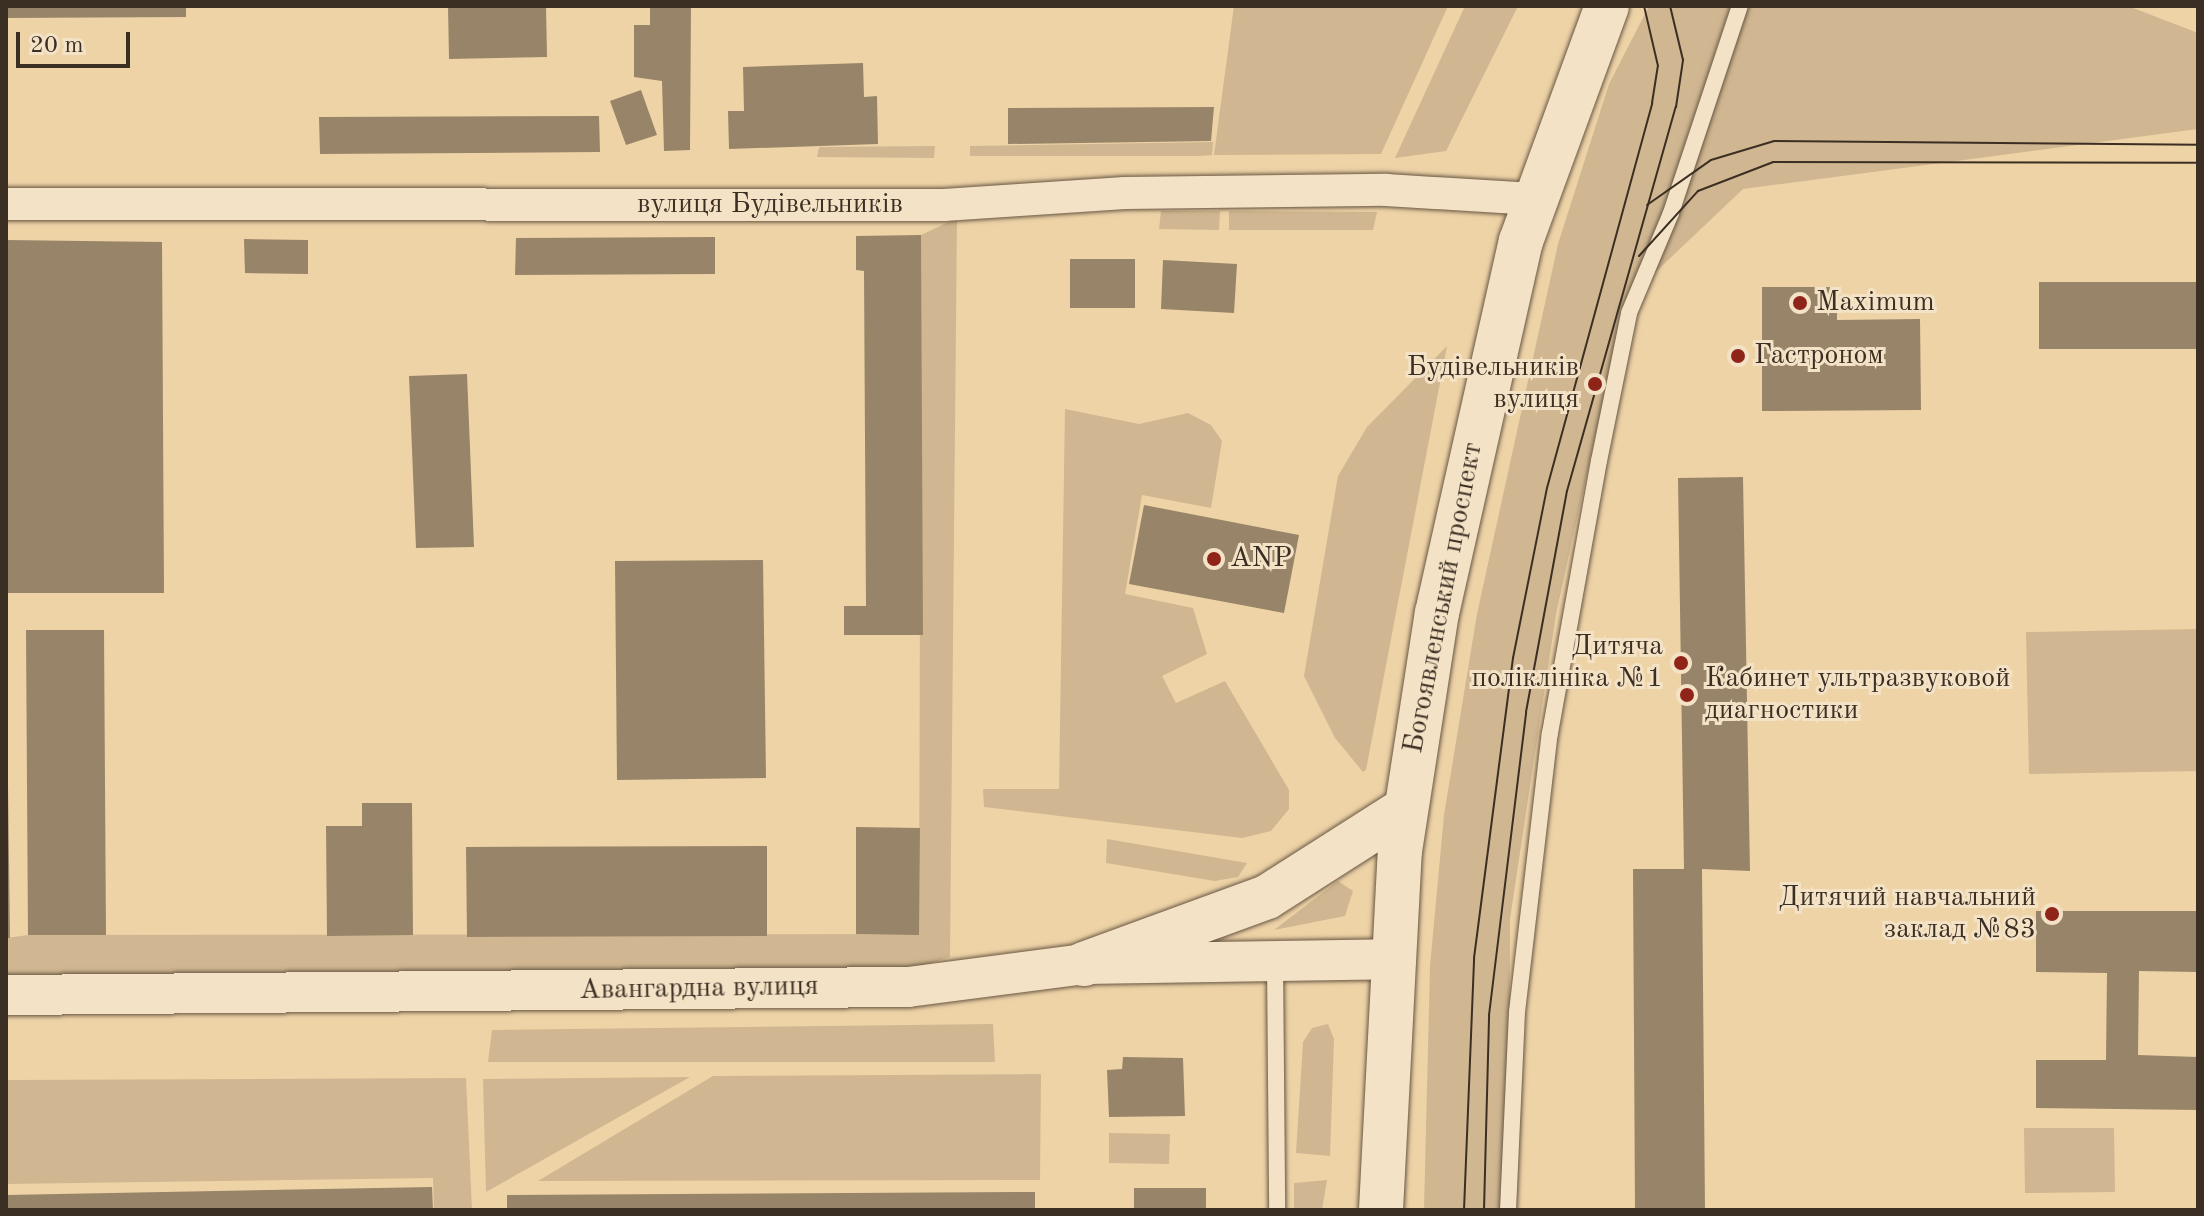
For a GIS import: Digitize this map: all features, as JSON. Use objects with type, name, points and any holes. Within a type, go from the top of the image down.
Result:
[{"type":"main road","name":"Богоявленський проспект","points":[[1381,1210],[1391,959],[1405,809],[1456,512],[1534,199],[1607,6]]},
{"type":"main road","points":[[1084,964],[1267,897],[1405,809]]},
{"type":"street","name":"вулиця Будівельників","points":[[6,204],[944,205],[1125,193],[1386,190],[1534,199]]},
{"type":"street","name":"Авангардна вулиця","points":[[6,995],[908,987],[1084,964],[1391,959]]},
{"type":"lane","points":[[1508,1210],[1517,1012],[1548,749],[1602,447],[1629,313],[1671,213],[1740,6]]},
{"type":"lane","points":[[1275,959],[1277,1210]]},
{"type":"shaded area","points":[[1234,6],[1448,6],[1381,154],[1214,155]]},
{"type":"shaded area","points":[[1465,6],[1518,6],[1446,151],[1395,158]]},
{"type":"shaded area","points":[[1649,6],[2128,6],[2198,33],[2198,129],[1743,189],[1625,301],[1556,614],[1510,919],[1509,1210],[1424,1210],[1430,966],[1444,815],[1477,614],[1558,244],[1609,84]]},
{"type":"shaded area","points":[[1213,142],[1212,155],[1200,156],[970,156],[970,146]]},
{"type":"shaded area","points":[[935,146],[934,158],[817,157],[819,147]]},
{"type":"shaded area","points":[[1161,211],[1220,211],[1219,230],[1159,229]]},
{"type":"shaded area","points":[[1229,211],[1377,212],[1373,230],[1229,230]]},
{"type":"shaded area","points":[[957,218],[950,957],[908,970],[6,976],[6,938],[28,935],[919,934],[921,235]]},
{"type":"shaded area","points":[[1447,346],[1366,770],[1363,772],[1335,738],[1304,676],[1338,476],[1367,427]]},
{"type":"shaded area","points":[[1065,409],[1139,424],[1188,413],[1211,425],[1222,441],[1211,508],[1142,495],[1125,594],[1193,608],[1207,654],[1162,676],[1176,703],[1225,681],[1289,790],[1289,809],[1271,831],[1242,838],[984,807],[983,789],[1059,789]]},
{"type":"shaded area","points":[[2198,629],[2198,771],[2029,774],[2026,632]]},
{"type":"shaded area","points":[[1107,839],[1247,863],[1238,877],[1215,881],[1106,863]]},
{"type":"shaded area","points":[[1338,881],[1353,891],[1345,916],[1274,930]]},
{"type":"shaded area","points":[[993,1024],[995,1062],[488,1062],[492,1030]]},
{"type":"shaded area","points":[[1328,1024],[1334,1039],[1330,1156],[1296,1153],[1303,1042],[1312,1028]]},
{"type":"shaded area","points":[[1041,1074],[1040,1180],[538,1181],[713,1076]]},
{"type":"shaded area","points":[[690,1077],[486,1192],[483,1079]]},
{"type":"shaded area","points":[[466,1078],[472,1210],[434,1210],[433,1178],[6,1184],[6,1080]]},
{"type":"shaded area","points":[[2024,1128],[2114,1128],[2115,1192],[2025,1193]]},
{"type":"shaded area","points":[[1109,1133],[1170,1134],[1169,1164],[1109,1163]]},
{"type":"shaded area","points":[[1327,1180],[1322,1210],[1294,1210],[1294,1183]]},
{"type":"building","points":[[6,6],[186,6],[186,17],[6,18]]},
{"type":"building","points":[[448,6],[546,6],[547,57],[449,59]]},
{"type":"building","points":[[650,6],[691,6],[690,150],[664,151],[662,81],[634,77],[634,25],[650,25]]},
{"type":"building","points":[[863,63],[864,97],[877,96],[878,144],[729,149],[728,111],[744,111],[743,67]]},
{"type":"building","points":[[641,90],[657,135],[626,145],[610,101]]},
{"type":"building","points":[[1214,107],[1211,141],[1008,144],[1008,108]]},
{"type":"building","points":[[599,116],[600,152],[320,154],[319,117]]},
{"type":"building","points":[[921,235],[923,635],[844,635],[844,606],[866,606],[864,271],[856,270],[856,236]]},
{"type":"building","points":[[715,237],[715,274],[515,275],[516,238]]},
{"type":"building","points":[[244,239],[308,240],[308,274],[245,273]]},
{"type":"building","points":[[6,240],[162,242],[164,593],[6,593]]},
{"type":"building","points":[[1070,259],[1135,259],[1135,308],[1070,308]]},
{"type":"building","points":[[1163,260],[1237,264],[1234,313],[1161,309]]},
{"type":"building","points":[[2039,282],[2198,282],[2198,349],[2039,349]]},
{"type":"building","points":[[1762,287],[1837,287],[1837,320],[1920,319],[1921,410],[1762,411]]},
{"type":"building","points":[[467,374],[474,547],[416,548],[409,376]]},
{"type":"building","points":[[1743,477],[1750,871],[1702,869],[1705,1210],[1635,1210],[1633,869],[1684,869],[1678,478]]},
{"type":"building","name":"ANP","points":[[1144,505],[1299,535],[1284,613],[1129,584]]},
{"type":"building","points":[[763,560],[766,778],[617,780],[615,561]]},
{"type":"building","points":[[6,630],[10,938],[6,938]]},
{"type":"building","points":[[26,630],[104,630],[106,935],[28,935]]},
{"type":"building","points":[[362,803],[412,803],[413,935],[327,936],[326,826],[362,826]]},
{"type":"building","points":[[856,827],[920,828],[919,935],[856,934]]},
{"type":"building","points":[[767,846],[767,936],[467,937],[466,847]]},
{"type":"building","points":[[2036,911],[2198,911],[2198,972],[2139,971],[2138,1055],[2198,1057],[2198,1110],[2036,1108],[2036,1060],[2106,1060],[2107,973],[2036,972]]},
{"type":"building","points":[[1123,1057],[1183,1058],[1185,1116],[1109,1117],[1107,1070],[1122,1069]]},
{"type":"building","points":[[432,1187],[433,1210],[6,1210],[6,1195]]},
{"type":"building","points":[[1134,1188],[1206,1188],[1206,1210],[1134,1210]]},
{"type":"building","points":[[1035,1192],[1035,1210],[507,1210],[507,1195]]},
{"type":"tram line","points":[[1464,1210],[1474,958],[1513,658],[1547,488],[1652,103],[1658,66],[1644,6]]},
{"type":"tram line","points":[[1484,1210],[1489,1015],[1526,712],[1567,491],[1676,107],[1683,60],[1670,6]]},
{"type":"tram line","points":[[1647,205],[1711,160],[1774,141],[2198,145]]},
{"type":"tram line","points":[[1639,256],[1698,191],[1773,162],[2198,163]]},
{"type":"place","name":"Maximum","points":[[1800,303]]},
{"type":"place","name":"Гастроном","points":[[1738,356]]},
{"type":"place","name":"Будівельників вулиця","points":[[1595,384]]},
{"type":"place","name":"ANP","points":[[1214,559]]},
{"type":"place","name":"Дитяча поліклініка №1","points":[[1681,663]]},
{"type":"place","name":"Кабинет ультразвуковой диагностики","points":[[1687,695]]},
{"type":"place","name":"Дитячий навчальний заклад №83","points":[[2052,914]]}]
